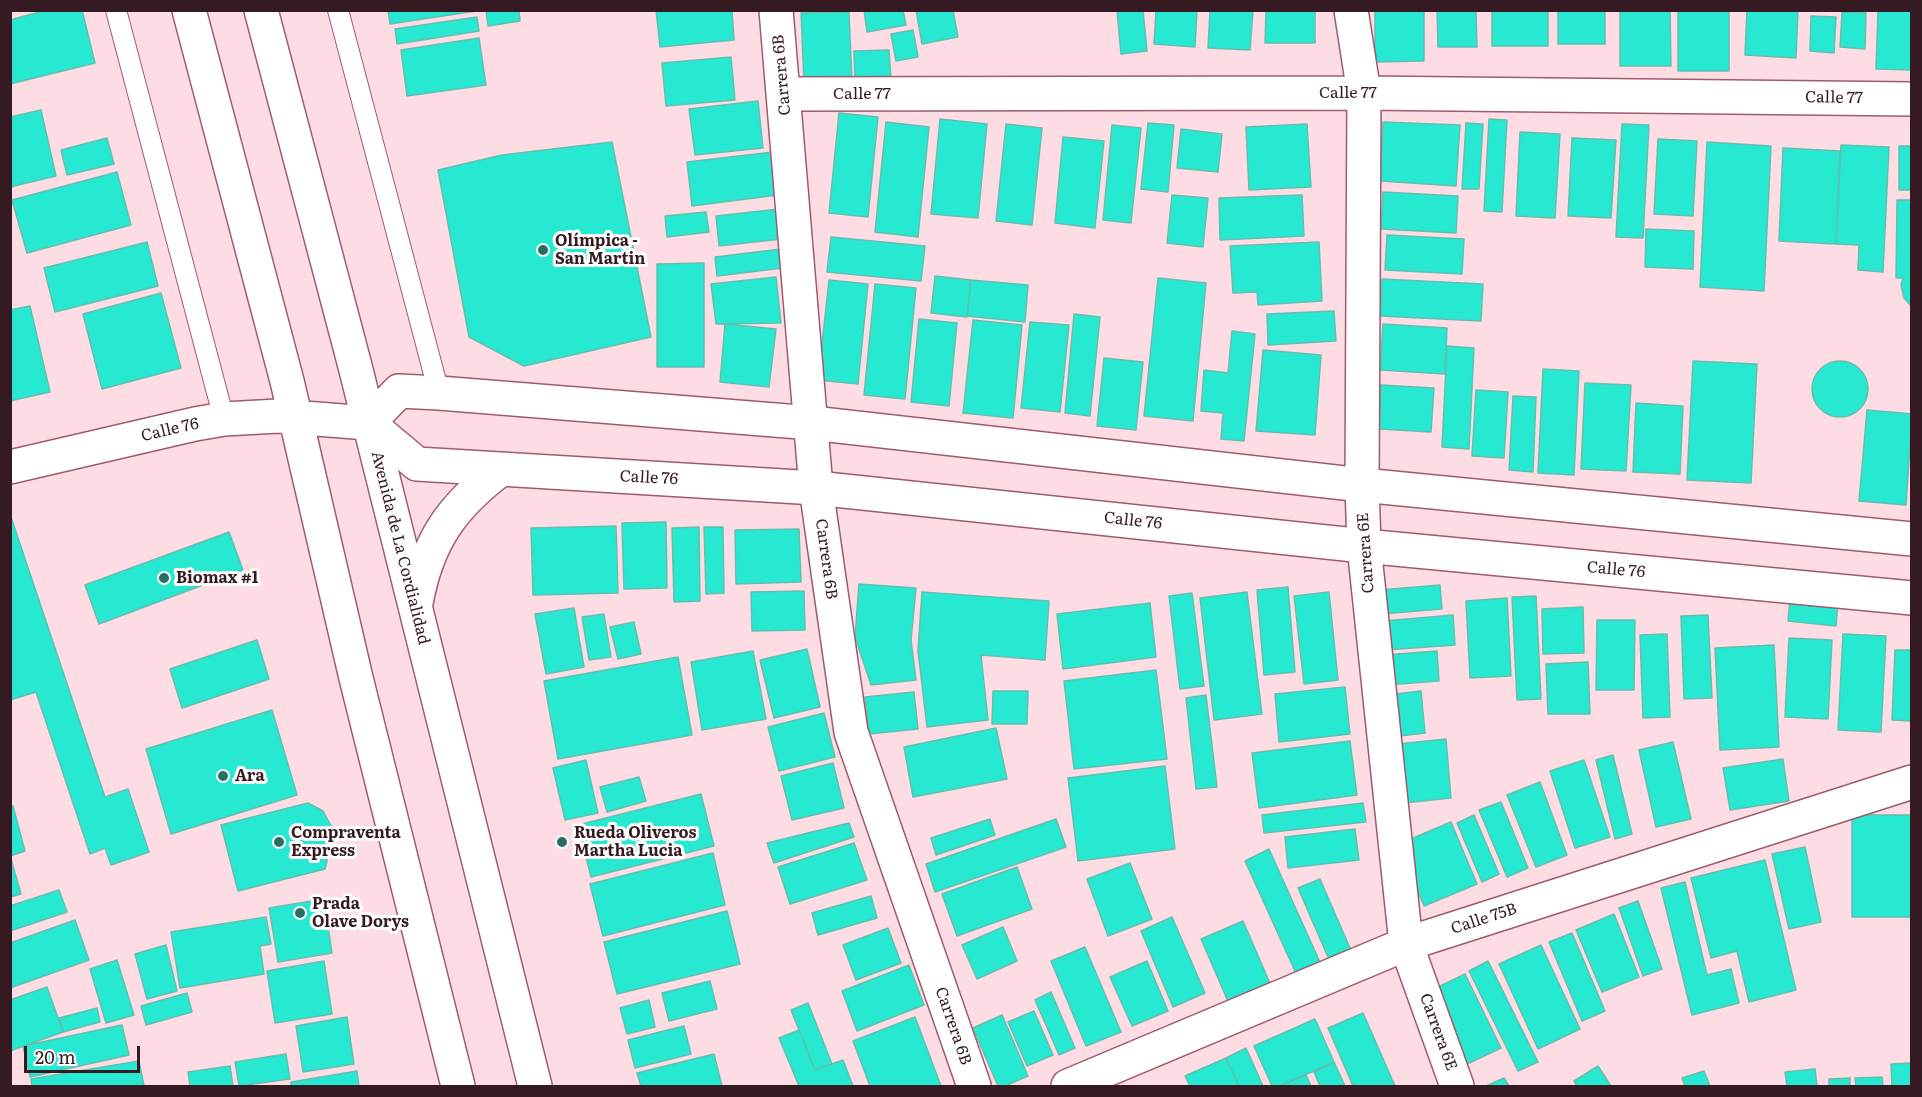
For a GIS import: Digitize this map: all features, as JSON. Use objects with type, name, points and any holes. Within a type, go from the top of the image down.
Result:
[{"type":"street","points":[[189,10],[295,416],[356,678],[458,1086]]},
{"type":"street","name":"Avenida de La Cordialidad","points":[[261,10],[416,608],[535,1086]]},
{"type":"street","name":"Carrera 6B","points":[[776,10],[816,488],[851,732],[974,1086]]},
{"type":"street","name":"Carrera 6E","points":[[1351,10],[1364,93],[1362,485],[1364,546],[1406,944],[1457,1086]]},
{"type":"street","name":"Calle 77","points":[[784,94],[1364,93],[1911,99]]},
{"type":"street","points":[[368,423],[399,391],[439,393],[812,423],[1362,485],[1911,539]]},
{"type":"street","name":"Calle 76","points":[[10,467],[224,419],[295,416],[368,423],[417,464],[816,488],[1364,546],[1911,598]]},
{"type":"street","points":[[416,608],[422,573],[435,541],[453,513],[474,489],[500,470]]},
{"type":"street","name":"Calle 75B","points":[[1068,1086],[1406,944],[1911,782]]},
{"type":"lane","points":[[116,10],[224,419]]},
{"type":"lane","points":[[338,10],[439,393]]},
{"type":"building","points":[[47,10],[82,10],[95,63],[10,84],[10,20]]},
{"type":"building","points":[[388,10],[476,10],[476,11],[390,24]]},
{"type":"building","points":[[486,10],[519,10],[520,21],[488,26]]},
{"type":"building","points":[[656,10],[732,10],[734,40],[660,47]]},
{"type":"building","points":[[864,10],[903,10],[906,25],[867,32]]},
{"type":"building","points":[[916,10],[953,10],[958,37],[922,44]]},
{"type":"building","points":[[1117,10],[1143,10],[1147,51],[1121,54]]},
{"type":"building","points":[[1156,10],[1197,10],[1195,47],[1154,44]]},
{"type":"building","points":[[1210,10],[1253,10],[1250,50],[1208,48]]},
{"type":"building","points":[[1266,10],[1315,10],[1315,43],[1265,43]]},
{"type":"building","points":[[1375,10],[1424,10],[1424,61],[1375,62]]},
{"type":"building","points":[[1437,10],[1476,10],[1477,47],[1438,47]]},
{"type":"building","points":[[1492,10],[1548,10],[1548,46],[1492,46]]},
{"type":"building","points":[[1558,10],[1605,10],[1605,44],[1558,44]]},
{"type":"building","points":[[1620,10],[1670,10],[1671,66],[1620,66]]},
{"type":"building","points":[[1678,10],[1729,10],[1729,71],[1678,71]]},
{"type":"building","points":[[1747,10],[1798,10],[1796,58],[1745,55]]},
{"type":"building","points":[[1878,10],[1912,10],[1912,70],[1876,69]]},
{"type":"building","points":[[849,12],[852,82],[804,83],[801,13]]},
{"type":"building","points":[[1842,12],[1866,13],[1865,49],[1840,47]]},
{"type":"building","points":[[1811,16],[1836,17],[1834,53],[1810,51]]},
{"type":"building","points":[[477,17],[479,31],[397,44],[395,29]]},
{"type":"building","points":[[913,30],[918,57],[896,61],[891,34]]},
{"type":"building","points":[[479,38],[486,85],[407,96],[401,50]]},
{"type":"building","points":[[889,50],[891,79],[855,81],[854,51]]},
{"type":"building","points":[[731,57],[735,100],[666,106],[662,63]]},
{"type":"building","points":[[758,101],[763,148],[695,155],[689,109]]},
{"type":"building","points":[[41,110],[56,176],[10,187],[10,117]]},
{"type":"building","points":[[839,113],[878,117],[868,217],[829,213]]},
{"type":"building","points":[[940,119],[987,124],[978,218],[931,214]]},
{"type":"building","points":[[1489,119],[1507,120],[1502,212],[1484,211]]},
{"type":"building","points":[[886,122],[929,127],[918,237],[875,232]]},
{"type":"building","points":[[1383,122],[1460,125],[1456,186],[1380,181]]},
{"type":"building","points":[[1148,123],[1174,125],[1168,192],[1141,189]]},
{"type":"building","points":[[1466,123],[1483,124],[1479,189],[1462,189]]},
{"type":"building","points":[[1006,124],[1042,128],[1032,225],[996,221]]},
{"type":"building","points":[[1307,124],[1311,187],[1249,190],[1246,127]]},
{"type":"building","points":[[1622,124],[1649,125],[1643,238],[1616,237]]},
{"type":"building","points":[[1112,125],[1141,128],[1131,223],[1103,220]]},
{"type":"building","points":[[1181,129],[1222,134],[1218,172],[1177,168]]},
{"type":"building","points":[[1520,132],[1560,134],[1555,218],[1516,216]]},
{"type":"building","points":[[1063,137],[1104,141],[1095,228],[1055,223]]},
{"type":"building","points":[[107,138],[114,164],[67,175],[61,150]]},
{"type":"building","points":[[1572,138],[1616,140],[1611,218],[1568,216]]},
{"type":"building","points":[[1658,139],[1697,141],[1693,216],[1654,214]]},
{"type":"building","name":"Olímpica - San Martin","points":[[612,142],[651,337],[524,366],[469,337],[438,170],[502,155]]},
{"type":"building","points":[[1707,142],[1771,146],[1764,291],[1700,287]]},
{"type":"building","points":[[1841,145],[1889,147],[1883,272],[1858,270],[1859,245],[1836,244]]},
{"type":"building","points":[[1899,146],[1912,146],[1912,190],[1899,190]]},
{"type":"building","points":[[1783,148],[1840,151],[1836,244],[1779,241]]},
{"type":"building","points":[[773,152],[778,195],[692,206],[687,162]]},
{"type":"building","points":[[117,172],[131,225],[27,253],[12,200]]},
{"type":"building","points":[[1383,192],[1458,196],[1456,233],[1381,229]]},
{"type":"building","points":[[1172,195],[1208,198],[1203,247],[1167,243]]},
{"type":"building","points":[[1302,195],[1304,236],[1220,240],[1219,198]]},
{"type":"building","points":[[1897,200],[1912,200],[1912,307],[1904,298],[1901,285],[1903,278],[1896,278]]},
{"type":"building","points":[[779,209],[782,239],[719,246],[716,216]]},
{"type":"building","points":[[706,212],[709,232],[667,237],[665,216]]},
{"type":"building","points":[[1646,229],[1694,231],[1693,269],[1645,267]]},
{"type":"building","points":[[1387,235],[1464,239],[1462,274],[1385,270]]},
{"type":"building","points":[[831,237],[925,246],[921,281],[827,272]]},
{"type":"building","points":[[147,242],[158,286],[55,312],[44,268]]},
{"type":"building","points":[[1319,242],[1322,301],[1258,305],[1257,292],[1233,293],[1230,246]]},
{"type":"building","points":[[781,249],[783,268],[717,276],[715,257]]},
{"type":"building","points":[[704,263],[704,367],[657,367],[657,264]]},
{"type":"building","points":[[935,276],[971,280],[967,317],[931,313]]},
{"type":"building","points":[[776,277],[781,323],[716,324],[711,284]]},
{"type":"building","points":[[1158,278],[1206,283],[1193,421],[1144,416]]},
{"type":"building","points":[[1382,279],[1483,284],[1481,321],[1380,316]]},
{"type":"building","points":[[829,280],[868,284],[858,384],[818,380]]},
{"type":"building","points":[[971,280],[1028,285],[1025,322],[967,316]]},
{"type":"building","points":[[875,284],[916,288],[905,399],[864,395]]},
{"type":"building","points":[[161,293],[181,368],[102,389],[83,314]]},
{"type":"building","points":[[30,306],[50,392],[10,401],[10,310]]},
{"type":"building","points":[[1334,311],[1336,341],[1268,345],[1267,314]]},
{"type":"building","points":[[1074,314],[1100,317],[1090,416],[1065,413]]},
{"type":"building","points":[[919,319],[957,323],[949,406],[911,402]]},
{"type":"building","points":[[973,320],[1022,325],[1013,418],[963,413]]},
{"type":"building","points":[[1030,322],[1069,325],[1060,412],[1021,408]]},
{"type":"building","points":[[725,324],[776,329],[769,387],[720,382]]},
{"type":"building","points":[[1383,324],[1447,328],[1445,374],[1380,370]]},
{"type":"building","points":[[1232,331],[1255,334],[1244,441],[1221,439],[1223,413],[1201,411],[1204,370],[1228,373]]},
{"type":"building","points":[[1447,346],[1474,348],[1469,449],[1442,447]]},
{"type":"building","points":[[1263,350],[1321,355],[1315,435],[1256,431]]},
{"type":"building","points":[[1104,358],[1143,362],[1136,430],[1097,426]]},
{"type":"building","points":[[1693,361],[1757,364],[1751,483],[1687,480]]},
{"type":"building","points":[[1834,361],[1846,361],[1856,365],[1864,373],[1868,389],[1864,405],[1856,413],[1846,417],[1834,417],[1824,413],[1816,405],[1812,395],[1812,383],[1816,373],[1824,365]]},
{"type":"building","points":[[1543,369],[1579,371],[1574,475],[1538,473]]},
{"type":"building","points":[[1585,383],[1631,385],[1626,471],[1581,469]]},
{"type":"building","points":[[1381,385],[1434,388],[1431,432],[1379,429]]},
{"type":"building","points":[[1476,390],[1508,392],[1504,458],[1472,456]]},
{"type":"building","points":[[1513,396],[1536,397],[1533,472],[1509,470]]},
{"type":"building","points":[[1636,403],[1683,406],[1680,474],[1633,472]]},
{"type":"building","points":[[1867,410],[1912,414],[1906,505],[1859,501]]},
{"type":"building","points":[[10,514],[105,797],[128,789],[149,852],[111,865],[105,848],[90,854],[36,692],[10,700]]},
{"type":"building","points":[[666,522],[667,588],[624,589],[622,523]]},
{"type":"building","points":[[616,526],[618,593],[533,595],[531,528]]},
{"type":"building","points":[[699,527],[700,601],[674,602],[672,528]]},
{"type":"building","points":[[704,527],[723,527],[724,593],[706,594]]},
{"type":"building","points":[[799,529],[801,582],[736,584],[735,530]]},
{"type":"building","name":"Biomax #1","points":[[229,532],[243,570],[99,624],[85,585]]},
{"type":"building","points":[[859,584],[916,588],[911,640],[916,680],[871,685],[855,637]]},
{"type":"building","points":[[1440,585],[1442,609],[1381,614],[1379,590]]},
{"type":"building","points":[[1288,587],[1295,672],[1264,675],[1257,590]]},
{"type":"building","points":[[804,591],[805,630],[752,631],[751,592]]},
{"type":"building","points":[[922,592],[1049,601],[1045,660],[981,655],[988,720],[927,727],[918,651]]},
{"type":"building","points":[[1247,592],[1262,714],[1214,720],[1200,598]]},
{"type":"building","points":[[1329,592],[1338,680],[1304,684],[1294,596]]},
{"type":"building","points":[[1192,593],[1204,686],[1180,689],[1169,596]]},
{"type":"building","points":[[1536,596],[1541,699],[1517,700],[1512,597]]},
{"type":"building","points":[[1507,598],[1511,676],[1470,678],[1466,601]]},
{"type":"building","points":[[1790,598],[1838,603],[1836,626],[1788,621]]},
{"type":"building","points":[[1150,603],[1156,657],[1063,669],[1057,614]]},
{"type":"building","points":[[1583,607],[1584,653],[1543,654],[1542,609]]},
{"type":"building","points":[[574,608],[584,667],[546,674],[535,614]]},
{"type":"building","points":[[604,614],[611,657],[589,660],[582,617]]},
{"type":"building","points":[[1453,615],[1455,645],[1386,650],[1384,621]]},
{"type":"building","points":[[1708,615],[1712,698],[1684,699],[1681,616]]},
{"type":"building","points":[[1597,620],[1635,620],[1634,690],[1596,690]]},
{"type":"building","points":[[634,622],[641,654],[618,659],[610,627]]},
{"type":"building","points":[[1667,634],[1670,717],[1643,718],[1640,635]]},
{"type":"building","points":[[1843,634],[1886,636],[1881,732],[1838,730]]},
{"type":"building","points":[[1789,638],[1832,640],[1828,719],[1785,717]]},
{"type":"building","points":[[257,640],[269,679],[182,708],[170,669]]},
{"type":"building","points":[[1774,645],[1779,747],[1720,750],[1715,648]]},
{"type":"building","points":[[807,649],[820,707],[774,718],[760,660]]},
{"type":"building","points":[[1895,650],[1912,650],[1912,721],[1892,720]]},
{"type":"building","points":[[753,651],[766,719],[702,730],[691,662]]},
{"type":"building","points":[[1437,651],[1439,681],[1386,685],[1384,655]]},
{"type":"building","points":[[678,657],[692,735],[558,759],[544,681]]},
{"type":"building","points":[[1588,662],[1590,714],[1548,714],[1546,664]]},
{"type":"building","points":[[1156,670],[1167,759],[1074,769],[1064,681]]},
{"type":"building","points":[[1345,687],[1350,734],[1279,742],[1275,694]]},
{"type":"building","points":[[993,691],[1028,691],[1027,724],[992,724]]},
{"type":"building","points":[[1421,691],[1425,733],[1391,737],[1387,695]]},
{"type":"building","points":[[914,692],[918,729],[869,734],[865,697]]},
{"type":"building","points":[[1206,695],[1217,787],[1196,789],[1186,698]]},
{"type":"building","name":"Ara","points":[[272,710],[297,795],[171,834],[146,749]]},
{"type":"building","points":[[824,713],[835,757],[779,771],[768,727]]},
{"type":"building","points":[[996,728],[1007,779],[913,797],[904,747]]},
{"type":"building","points":[[1446,739],[1451,798],[1394,804],[1388,745]]},
{"type":"building","points":[[1350,741],[1357,795],[1259,808],[1252,753]]},
{"type":"building","points":[[1673,742],[1691,819],[1656,827],[1639,750]]},
{"type":"building","points":[[1613,755],[1632,834],[1615,839],[1596,760]]},
{"type":"building","points":[[1783,759],[1789,801],[1730,810],[1723,768]]},
{"type":"building","points":[[586,760],[598,813],[565,820],[553,768]]},
{"type":"building","points":[[1584,760],[1610,837],[1575,848],[1550,771]]},
{"type":"building","points":[[833,763],[844,808],[792,820],[781,776]]},
{"type":"building","points":[[1165,766],[1175,849],[1078,861],[1068,778]]},
{"type":"building","points":[[639,777],[646,801],[607,812],[600,787]]},
{"type":"building","points":[[1540,782],[1567,855],[1536,867],[1507,795]]},
{"type":"building","points":[[701,794],[714,846],[591,877],[578,825]]},
{"type":"building","points":[[1501,802],[1528,868],[1507,877],[1479,810]]},
{"type":"building","name":"Compraventa Express","points":[[308,803],[323,811],[334,831],[325,869],[238,891],[221,825]]},
{"type":"building","points":[[1363,803],[1366,822],[1264,833],[1262,815]]},
{"type":"building","points":[[13,806],[25,851],[10,856],[10,807]]},
{"type":"building","points":[[1474,815],[1499,874],[1482,882],[1457,823]]},
{"type":"building","points":[[1852,815],[1912,815],[1912,917],[1852,917]]},
{"type":"building","points":[[990,819],[995,835],[936,855],[931,838]]},
{"type":"building","points":[[1056,819],[1066,847],[935,892],[926,864]]},
{"type":"building","points":[[1451,822],[1477,884],[1424,906],[1399,844]]},
{"type":"building","points":[[849,823],[854,837],[774,863],[767,843]]},
{"type":"building","points":[[1355,829],[1359,860],[1288,868],[1285,837]]},
{"type":"building","points":[[854,843],[867,880],[790,904],[778,867]]},
{"type":"building","points":[[1805,847],[1821,922],[1789,929],[1772,854]]},
{"type":"building","points":[[1269,849],[1323,969],[1299,980],[1245,861]]},
{"type":"building","points":[[713,853],[725,905],[603,936],[590,884]]},
{"type":"building","points":[[10,859],[21,894],[10,897]]},
{"type":"building","points":[[1765,860],[1796,990],[1749,1002],[1737,951],[1711,958],[1691,878]]},
{"type":"building","points":[[1130,863],[1152,919],[1108,936],[1087,879]]},
{"type":"building","points":[[1017,867],[1032,909],[957,936],[942,894]]},
{"type":"building","points":[[1320,879],[1353,955],[1331,964],[1298,888]]},
{"type":"building","points":[[1685,882],[1707,975],[1731,969],[1739,1003],[1692,1015],[1661,888]]},
{"type":"building","points":[[59,890],[67,912],[10,931],[10,906]]},
{"type":"building","points":[[871,896],[877,918],[818,935],[812,913]]},
{"type":"building","points":[[324,899],[332,953],[278,962],[269,908]]},
{"type":"building","points":[[1638,901],[1662,969],[1643,976],[1619,908]]},
{"type":"building","points":[[727,911],[740,964],[617,994],[604,942]]},
{"type":"building","points":[[1614,914],[1639,977],[1602,992],[1576,930]]},
{"type":"building","points":[[266,917],[271,944],[260,946],[264,974],[180,988],[171,932]]},
{"type":"building","points":[[1172,917],[1205,993],[1173,1007],[1141,931]]},
{"type":"building","points":[[75,920],[89,960],[10,988],[10,943]]},
{"type":"building","points":[[1243,921],[1272,988],[1230,1006],[1201,939]]},
{"type":"building","points":[[1003,927],[1017,961],[977,979],[962,945]]},
{"type":"building","points":[[888,928],[901,963],[856,980],[843,945]]},
{"type":"building","points":[[1572,933],[1605,1011],[1582,1021],[1549,942]]},
{"type":"building","points":[[166,945],[177,991],[147,999],[135,954]]},
{"type":"building","points":[[1541,945],[1580,1029],[1538,1049],[1499,964]]},
{"type":"building","points":[[1085,947],[1121,1032],[1086,1046],[1051,961]]},
{"type":"building","points":[[117,960],[134,1015],[106,1023],[90,969]]},
{"type":"building","points":[[324,961],[332,1014],[275,1023],[267,971]]},
{"type":"building","points":[[1147,961],[1168,1011],[1132,1026],[1110,977]]},
{"type":"building","points":[[1488,961],[1538,1062],[1518,1071],[1469,971]]},
{"type":"building","points":[[909,965],[924,1005],[857,1031],[842,991]]},
{"type":"building","points":[[1465,974],[1501,1048],[1465,1065],[1428,992]]},
{"type":"building","points":[[710,981],[717,1009],[669,1021],[662,993]]},
{"type":"building","points":[[47,987],[63,1032],[10,1051],[10,1000]]},
{"type":"building","points":[[1051,992],[1075,1048],[1059,1055],[1035,1000]]},
{"type":"building","points":[[187,993],[192,1012],[146,1025],[141,1006]]},
{"type":"building","points":[[649,1000],[655,1027],[627,1034],[620,1008]]},
{"type":"building","points":[[808,1003],[832,1064],[815,1070],[791,1010]]},
{"type":"building","points":[[97,1008],[100,1022],[63,1032],[59,1018]]},
{"type":"building","points":[[1034,1011],[1053,1055],[1027,1066],[1008,1022]]},
{"type":"building","points":[[1363,1013],[1395,1086],[1353,1086],[1328,1028]]},
{"type":"building","points":[[1002,1015],[1028,1076],[1005,1086],[998,1086],[973,1028]]},
{"type":"building","points":[[347,1017],[354,1064],[303,1072],[296,1026]]},
{"type":"building","points":[[915,1017],[941,1086],[870,1086],[853,1041]]},
{"type":"building","points":[[1315,1019],[1334,1062],[1280,1086],[1272,1086],[1254,1046]]},
{"type":"building","points":[[122,1025],[129,1055],[30,1077],[23,1046]]},
{"type":"building","points":[[684,1026],[691,1054],[635,1068],[628,1040]]},
{"type":"building","points":[[799,1030],[815,1070],[843,1060],[853,1086],[799,1086],[779,1038]]},
{"type":"building","points":[[1246,1048],[1263,1086],[1239,1086],[1226,1058]]},
{"type":"building","points":[[286,1054],[290,1079],[239,1086],[235,1062]]},
{"type":"building","points":[[714,1054],[722,1086],[641,1086],[637,1073]]},
{"type":"building","points":[[1226,1058],[1239,1086],[1190,1086],[1185,1076]]},
{"type":"building","points":[[139,1061],[144,1086],[32,1086],[31,1079]]},
{"type":"building","points":[[1334,1062],[1345,1086],[1320,1086],[1314,1072]]},
{"type":"building","points":[[1912,1063],[1912,1086],[1892,1086],[1891,1064]]},
{"type":"building","points":[[230,1066],[233,1086],[190,1086],[188,1072]]},
{"type":"building","points":[[1598,1066],[1611,1086],[1577,1086],[1574,1081]]},
{"type":"building","points":[[1815,1069],[1817,1086],[1787,1086],[1785,1072]]},
{"type":"building","points":[[357,1071],[359,1086],[291,1086],[291,1082]]},
{"type":"building","points":[[1704,1071],[1710,1086],[1685,1086],[1682,1078]]},
{"type":"building","points":[[1306,1075],[1311,1086],[1280,1086]]},
{"type":"building","points":[[1882,1077],[1883,1086],[1856,1086],[1855,1078]]},
{"type":"building","points":[[1504,1078],[1509,1086],[1486,1086]]},
{"type":"building","points":[[1850,1078],[1850,1086],[1829,1086],[1829,1079]]},
{"type":"place","name":"Olímpica - San Martin","points":[[543,250]]},
{"type":"place","name":"Biomax #1","points":[[164,578]]},
{"type":"place","name":"Ara","points":[[223,776]]},
{"type":"place","name":"Compraventa Express","points":[[279,842]]},
{"type":"place","name":"Rueda Oliveros Martha Lucia","points":[[562,842]]},
{"type":"place","name":"Prada Olave Dorys","points":[[300,913]]}]
